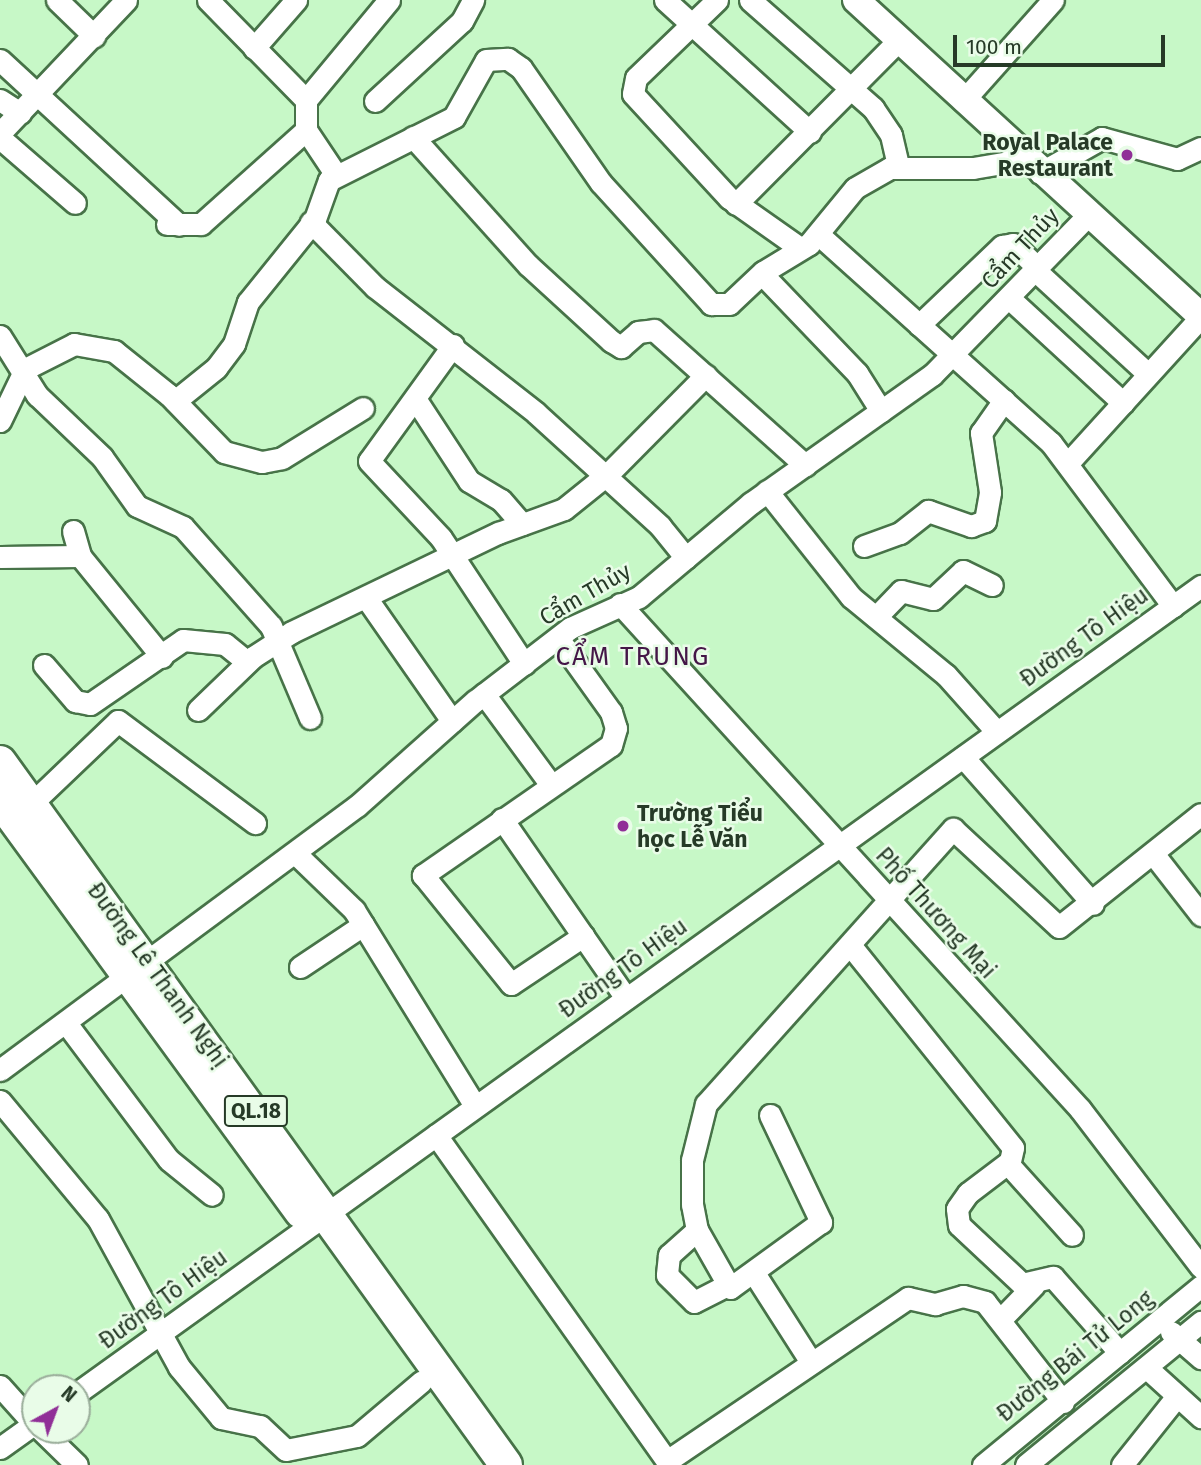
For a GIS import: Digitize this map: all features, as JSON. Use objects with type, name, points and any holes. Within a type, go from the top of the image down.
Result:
[{"type":"highway","name":"Đường Lê Thanh Nghị","points":[[0,762],[31,804],[140,970],[319,1219],[506,1465]]},
{"type":"highway","name":"Đường Lê Thanh Nghị","points":[[0,800],[140,970]]},
{"type":"highway","name":"Đường Lê Thanh Nghị","points":[[319,1219],[421,1382],[480,1465]]},
{"type":"main road","points":[[856,0],[1086,217],[1201,317]]},
{"type":"street","points":[[57,0],[94,36]]},
{"type":"street","points":[[75,203],[0,135],[126,0]]},
{"type":"street","points":[[208,0],[306,100]]},
{"type":"street","points":[[254,48],[296,0]]},
{"type":"street","points":[[336,175],[306,130],[306,100],[389,0]]},
{"type":"street","points":[[375,101],[462,21],[473,0]]},
{"type":"street","points":[[665,0],[810,132]]},
{"type":"street","points":[[716,0],[631,86],[736,204],[800,248]]},
{"type":"street","points":[[750,0],[855,89],[891,135],[898,165]]},
{"type":"street","points":[[963,101],[1053,0]]},
{"type":"street","points":[[736,204],[855,89],[899,40]]},
{"type":"street","points":[[175,401],[216,368],[234,344],[248,302],[311,222],[336,175],[454,117],[486,60],[509,59],[601,183],[711,303],[729,304],[818,234],[855,188],[898,165],[973,168],[1033,166],[1102,138],[1177,159],[1201,148]]},
{"type":"street","points":[[0,60],[168,224],[208,219],[306,130]]},
{"type":"street","points":[[0,100],[20,113]]},
{"type":"street","points":[[413,137],[520,257],[611,341],[621,347],[638,332],[654,330],[805,465]]},
{"type":"street","name":"Cẩm Thủy","points":[[0,1070],[140,970],[295,852],[484,694],[558,638],[620,604],[686,558],[767,491],[881,411],[953,354],[1086,217]]},
{"type":"street","points":[[311,222],[375,287],[453,345],[536,413],[601,479],[660,526],[686,558]]},
{"type":"street","points":[[818,234],[1004,400],[1068,463],[1173,606]]},
{"type":"street","points":[[919,325],[1002,246],[1013,244],[1148,374]]},
{"type":"street","points":[[763,275],[857,373],[881,411]]},
{"type":"street","points":[[1009,298],[1123,403]]},
{"type":"street","points":[[1068,463],[1201,317]]},
{"type":"street","points":[[0,336],[25,369],[37,395],[102,457],[137,506],[183,527],[271,626],[274,643],[310,718]]},
{"type":"street","points":[[0,421],[25,369],[61,346],[85,343],[114,351],[175,401],[223,452],[262,462],[282,458],[363,408]]},
{"type":"street","points":[[453,345],[416,400],[369,461],[441,538],[449,558],[524,664]]},
{"type":"street","points":[[198,710],[247,662],[274,643],[522,524],[564,509],[601,479],[706,376]]},
{"type":"street","points":[[416,400],[469,481],[501,500],[522,524]]},
{"type":"street","points":[[864,546],[900,533],[928,512],[971,526],[985,521],[990,492],[981,433],[1004,400]]},
{"type":"street","points":[[767,491],[851,597],[946,675],[998,732]]},
{"type":"street","points":[[73,531],[80,556],[162,657]]},
{"type":"street","points":[[0,557],[80,556]]},
{"type":"street","points":[[876,617],[901,591],[933,599],[963,571],[992,585]]},
{"type":"street","name":"Đường Tô Hiệu","points":[[91,1383],[1201,586]]},
{"type":"street","points":[[367,599],[452,721]]},
{"type":"street","name":"Phố Thương Mại","points":[[620,604],[1080,1110],[1201,1267]]},
{"type":"street","points":[[44,666],[75,701],[90,704],[195,638],[225,645],[247,662]]},
{"type":"street","points":[[558,638],[616,728],[611,745],[423,875],[511,984],[583,936]]},
{"type":"street","points":[[484,694],[551,785]]},
{"type":"street","points":[[31,804],[118,721],[255,823]]},
{"type":"street","points":[[963,757],[1094,904]]},
{"type":"street","points":[[726,1286],[697,1230],[692,1160],[706,1104],[850,945],[892,903],[956,828],[1053,925],[1067,925],[1155,856],[1201,814]]},
{"type":"street","points":[[502,819],[626,998]]},
{"type":"street","points":[[295,852],[363,926],[475,1106]]},
{"type":"street","points":[[1155,856],[1201,915]]},
{"type":"street","points":[[300,967],[363,926]]},
{"type":"street","points":[[850,945],[1013,1148],[1009,1162],[968,1193],[956,1217],[1010,1276],[1034,1285]]},
{"type":"street","points":[[66,1023],[169,1160],[212,1195]]},
{"type":"street","points":[[0,1101],[98,1220],[161,1334],[216,1414],[260,1426],[292,1457],[357,1436],[421,1382]]},
{"type":"street","points":[[697,1230],[669,1255],[667,1275],[694,1302],[754,1273],[821,1222],[771,1115]]},
{"type":"street","points":[[436,1135],[668,1463],[811,1362],[908,1298],[935,1304],[977,1298],[1000,1320],[1063,1402]]},
{"type":"street","points":[[1009,1162],[1072,1236]]},
{"type":"street","points":[[754,1273],[811,1362]]},
{"type":"street","points":[[1000,1320],[1034,1285],[1053,1277],[1120,1353]]},
{"type":"street","name":"Đường Bái Tử Long","points":[[983,1465],[1201,1286]]},
{"type":"street","points":[[1027,1465],[1200,1326],[1176,1307]]},
{"type":"street","points":[[1159,1321],[1201,1357]]},
{"type":"street","points":[[1149,1369],[1201,1417]]},
{"type":"street","points":[[0,1387],[21,1409]]},
{"type":"street","points":[[1122,1465],[1178,1396]]},
{"type":"street","points":[[0,1448],[21,1434]]},
{"type":"street","points":[[55,1444],[76,1465]]},
{"type":"place","name":"Royal Palace Restaurant","points":[[1127,155]]},
{"type":"place","name":"Trường Tiểu học Lễ Văn","points":[[623,826]]},
{"type":"district","name":"CẨM TRUNG","points":[[633,657]]}]
